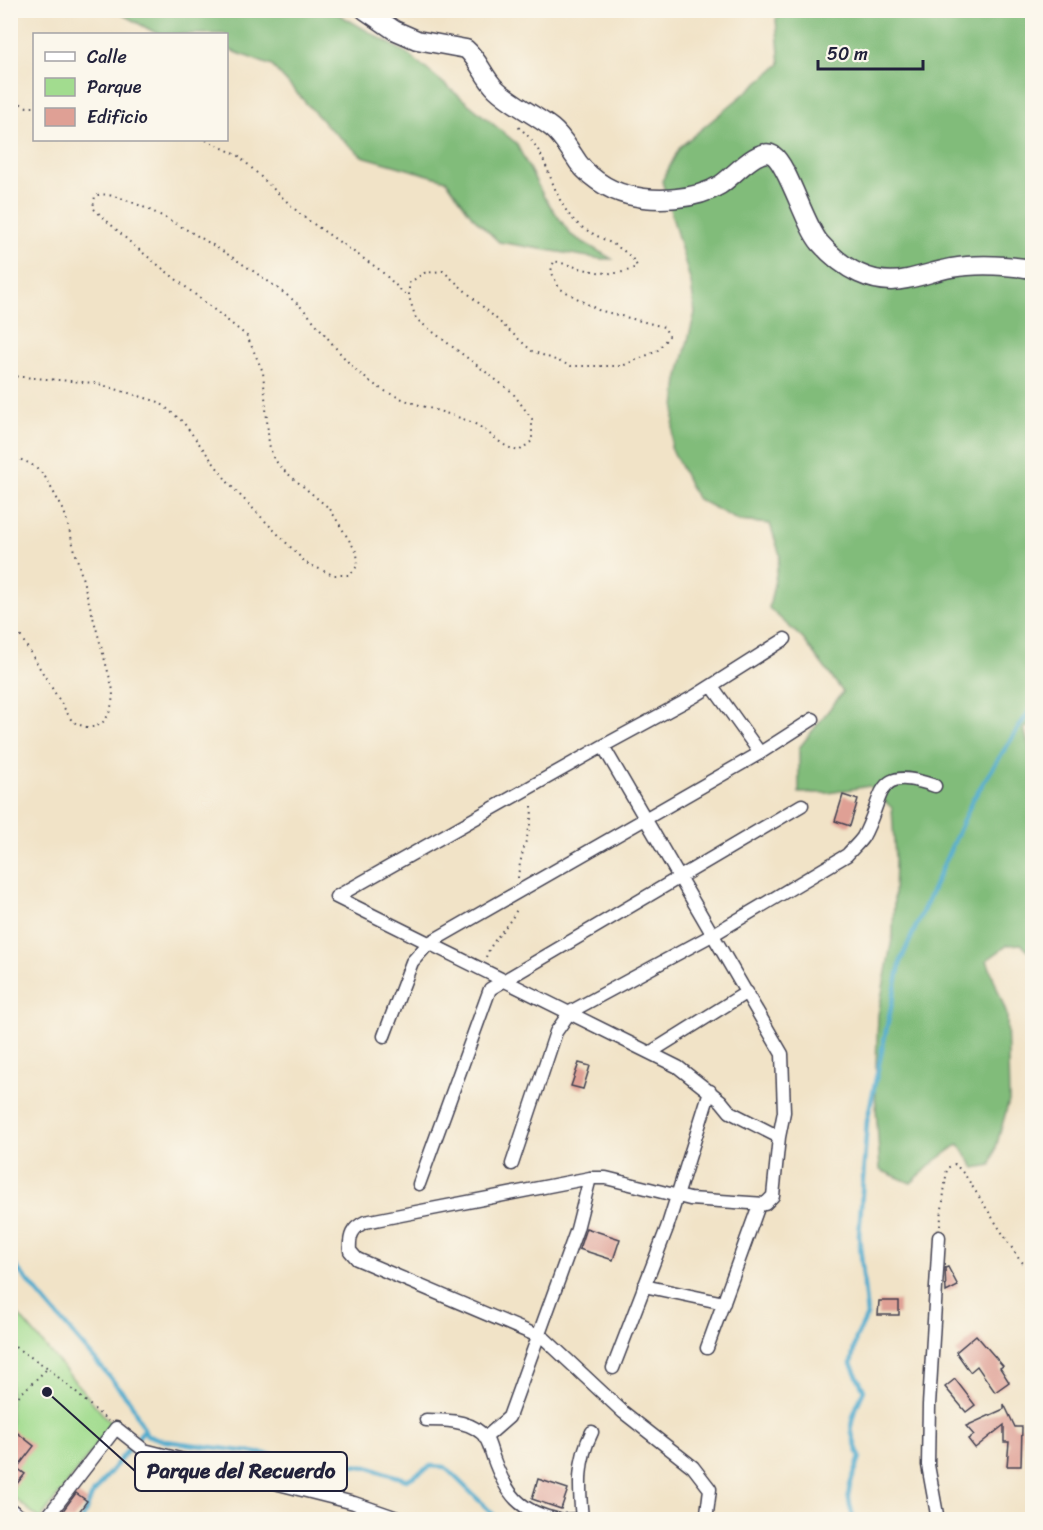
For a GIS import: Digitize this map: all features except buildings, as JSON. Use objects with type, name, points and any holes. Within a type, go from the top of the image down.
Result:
[{"type":"street","points":[[365,10],[394,30],[417,40],[466,49],[495,88],[524,111],[551,127],[564,140],[575,159],[599,182],[629,196],[678,199],[718,187],[756,156],[770,154],[782,168],[819,241],[843,265],[860,275],[878,280],[904,280],[951,268],[983,265],[1032,269]]},
{"type":"street","points":[[779,1137],[730,1112],[710,1091],[678,1067],[651,1052],[336,897],[712,686],[785,639]]},
{"type":"street","points":[[712,686],[760,753]]},
{"type":"street","points":[[384,1035],[412,962],[429,943],[760,753],[813,719]]},
{"type":"street","points":[[603,746],[782,1054],[784,1112],[773,1196],[765,1204],[759,1205],[677,1196],[606,1178],[590,1178],[365,1222],[357,1226],[351,1234],[350,1251],[357,1259],[540,1337],[623,1412],[693,1467],[710,1490],[707,1513],[703,1520]]},
{"type":"street","points":[[512,1164],[556,1032],[570,1012],[714,934],[847,855],[862,838],[885,785],[897,778],[905,778],[935,786]]},
{"type":"street","points":[[419,1184],[482,1004],[490,988],[802,805]]},
{"type":"street","points":[[651,1052],[747,992]]},
{"type":"street","points":[[613,1368],[677,1196],[710,1091]]},
{"type":"street","points":[[485,1438],[509,1417],[540,1337],[577,1229],[590,1178]]},
{"type":"street","points":[[707,1348],[759,1205]]},
{"type":"street","points":[[938,1520],[928,1465],[929,1405],[939,1237]]},
{"type":"street","points":[[644,1286],[724,1303]]},
{"type":"street","points":[[426,1420],[447,1420],[480,1431],[485,1438],[503,1484],[517,1501],[539,1516],[562,1520],[590,1520]]},
{"type":"street","points":[[45,1520],[116,1428],[144,1450],[354,1503],[403,1520]]},
{"type":"street","points":[[582,1519],[578,1474],[585,1446],[592,1432]]},
{"type":"street","points":[[10,1509],[25,1520]]},
{"type":"path","points":[[10,98],[27,107],[33,107]]},
{"type":"path","points":[[10,376],[95,383],[159,402],[183,422],[230,485],[306,563],[341,577],[350,575],[358,566],[357,553],[330,509],[282,468],[273,457],[269,444],[262,372],[247,336],[132,244],[93,208],[95,196],[105,193],[191,229],[299,305],[367,380],[409,402],[475,424],[508,448],[519,451],[532,441],[532,419],[512,392],[416,319],[409,297],[409,283],[424,273],[443,271],[532,351],[571,366],[622,366],[657,351],[669,336],[664,327],[598,310],[559,288],[551,271],[554,261],[605,273],[627,273],[637,266],[632,256],[595,237],[571,217],[530,136],[512,122]]},
{"type":"path","points":[[208,141],[239,156],[302,216],[380,270],[409,297]]},
{"type":"path","points":[[10,455],[31,464],[44,475],[64,511],[113,690],[110,714],[103,723],[94,727],[81,726],[72,721],[10,619]]},
{"type":"path","points":[[939,1237],[947,1168],[955,1164],[965,1175],[1018,1259],[1032,1272]]},
{"type":"path","points":[[10,1344],[48,1368],[116,1428]]},
{"type":"path","points":[[10,1404],[48,1368]]},
{"type":"green space","points":[[116,11],[333,11],[408,54],[516,143],[544,197],[571,235],[612,259],[499,242],[472,216],[446,180],[362,156],[328,127],[272,66],[228,49],[228,33],[154,32]]},
{"type":"green space","points":[[783,11],[1032,11],[1032,726],[1024,728],[1032,758],[1032,955],[1021,944],[1008,945],[987,960],[1007,1015],[1009,1101],[991,1165],[975,1168],[959,1144],[935,1161],[911,1183],[880,1170],[875,1091],[878,1015],[893,934],[895,859],[892,808],[869,786],[829,793],[799,793],[799,748],[843,692],[803,639],[769,608],[780,555],[770,524],[739,521],[696,498],[671,447],[678,379],[695,313],[691,283],[662,181],[680,147],[780,64],[776,19]]},
{"type":"green space","points":[[10,1305],[112,1425],[40,1519],[11,1495]]},
{"type":"waterway","points":[[854,1520],[849,1493],[860,1457],[851,1430],[855,1409],[864,1390],[851,1364],[856,1338],[867,1316],[859,1235],[867,1121],[901,960],[973,799],[1032,707]]},
{"type":"waterway","points":[[10,1256],[16,1267],[130,1401],[147,1435],[165,1441],[367,1467],[407,1480],[431,1466],[445,1467],[499,1520]]},
{"type":"waterway","points":[[82,1520],[92,1495],[143,1431]]},
{"type":"place","name":"Parque del Recuerdo","points":[[47,1392]]}]
